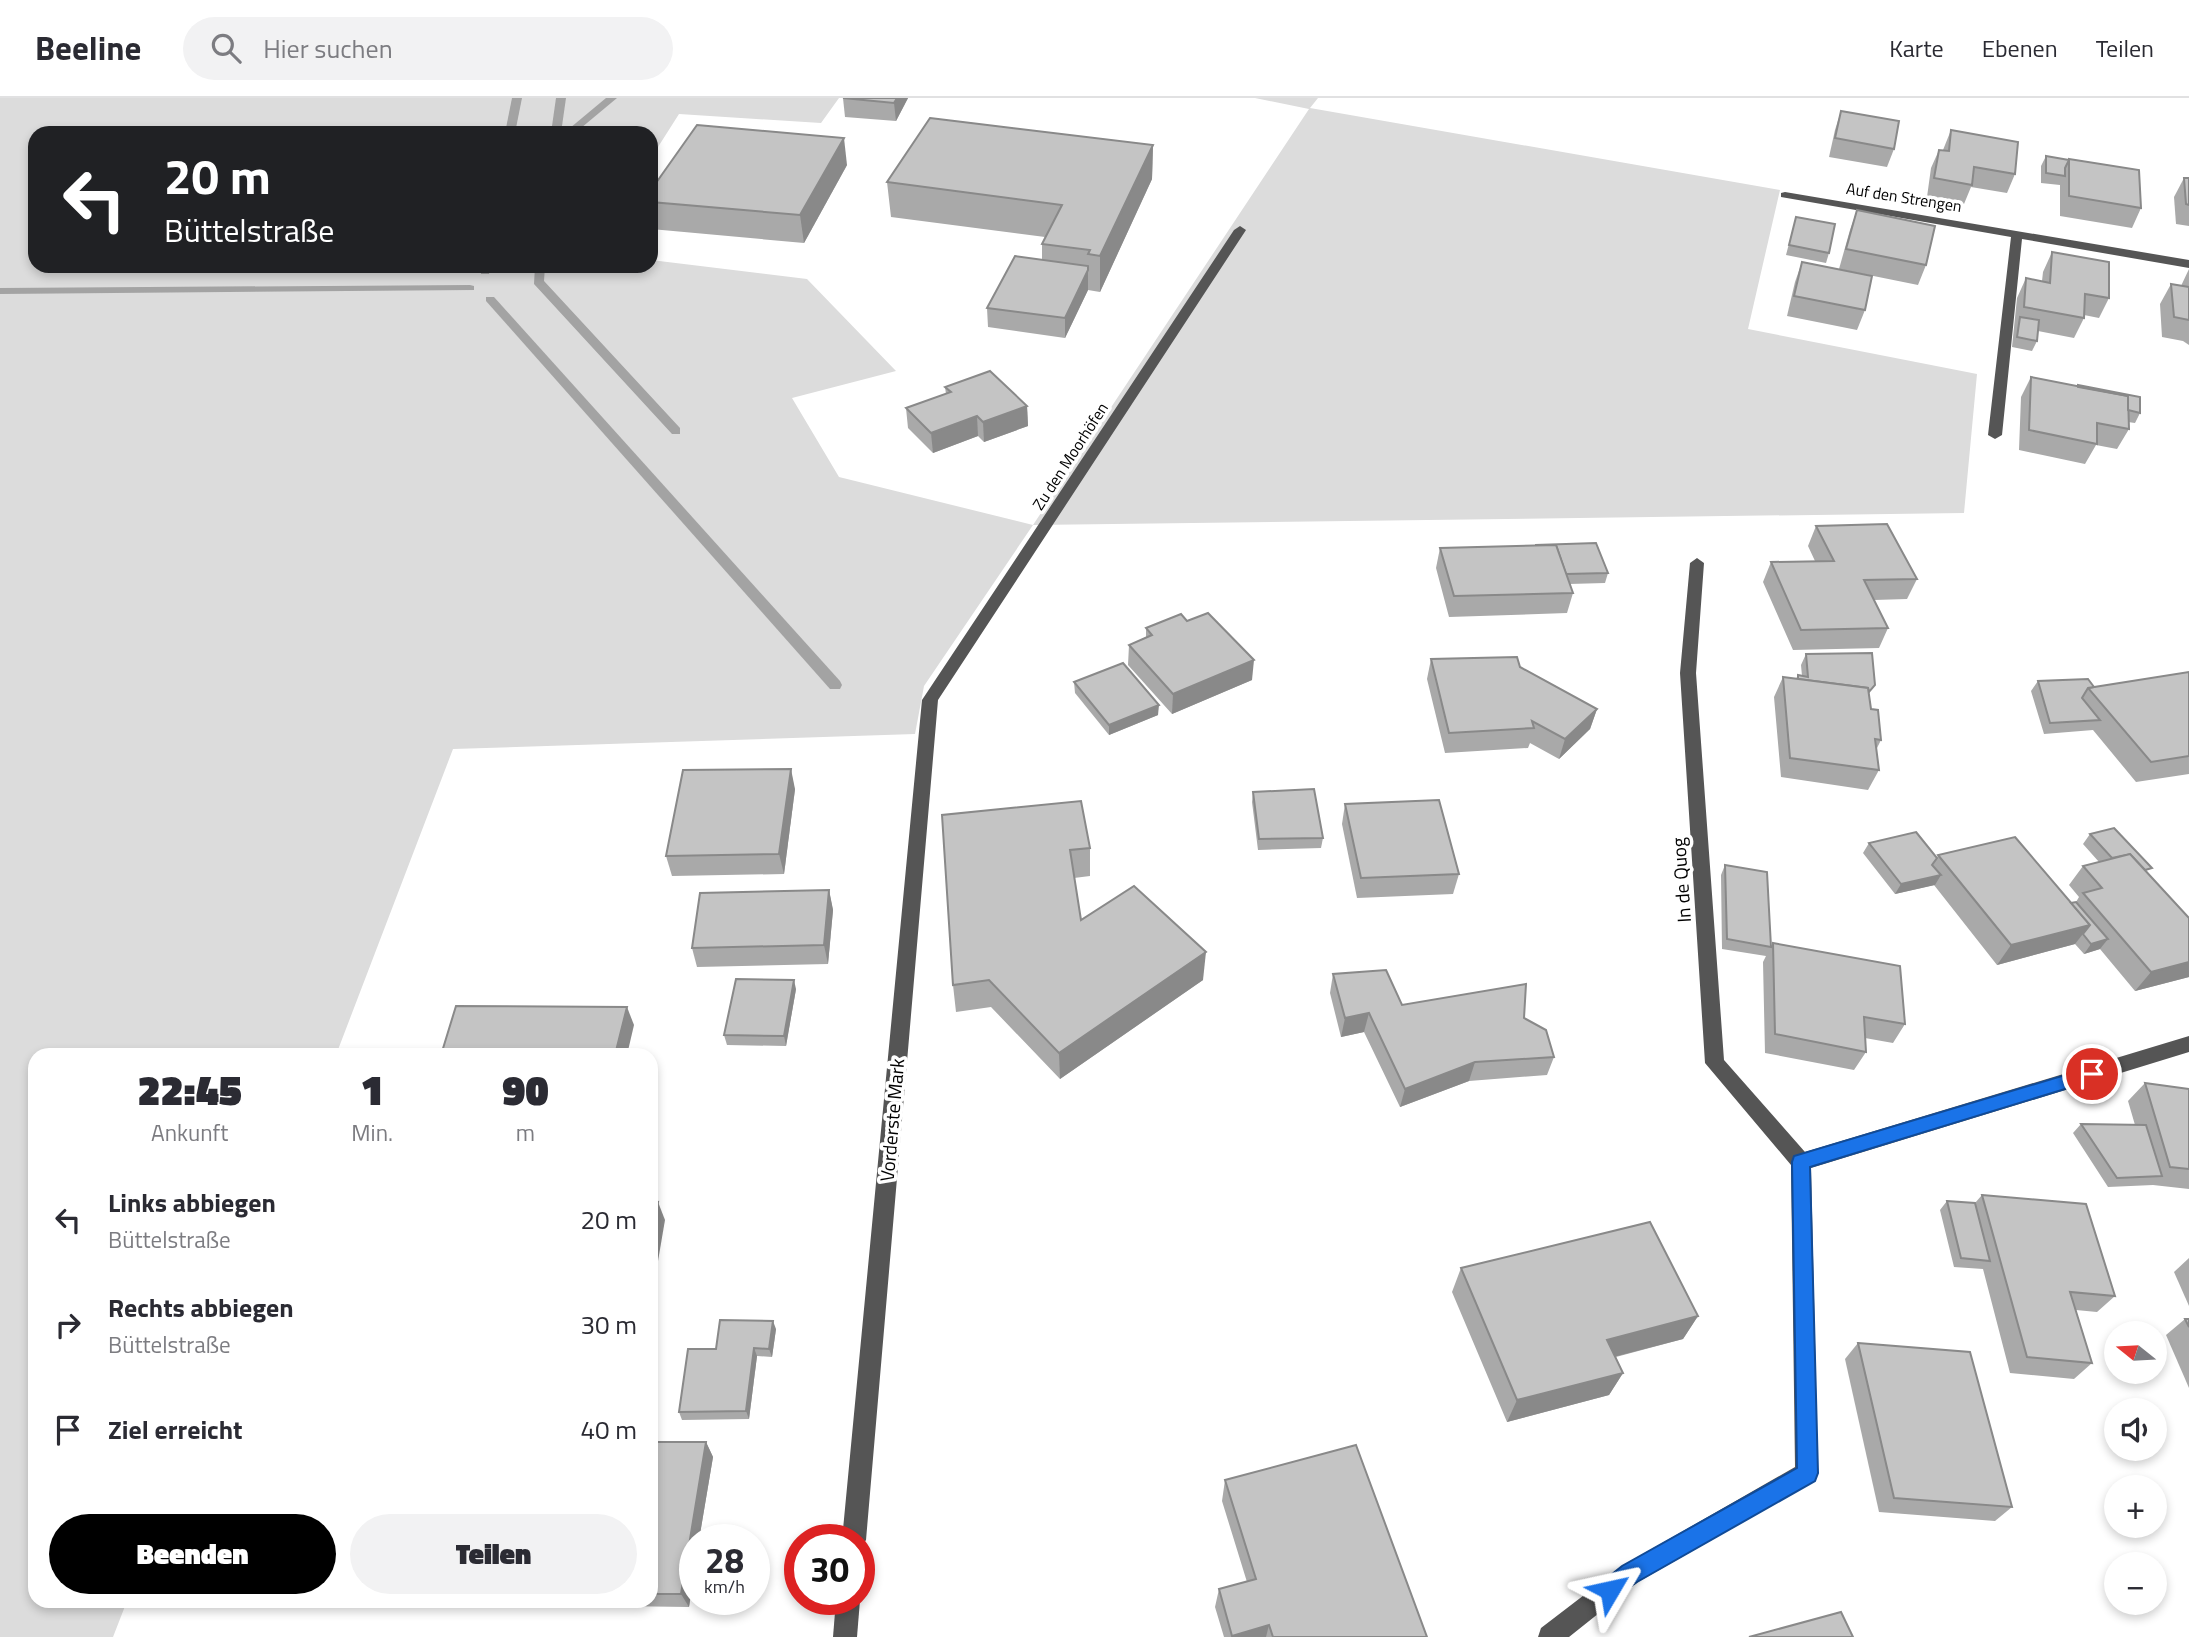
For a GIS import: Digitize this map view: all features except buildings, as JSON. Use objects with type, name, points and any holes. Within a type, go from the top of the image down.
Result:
[{"type":"street","name":"Auf den Strengen","points":[[1785,195],[2189,264]]},
{"type":"street","name":"Zu den Moorhöfen","points":[[930,701],[1240,230]]},
{"type":"street","points":[[1995,435],[2017,234]]},
{"type":"street","name":"In de Quog","points":[[1697,563],[1688,673],[1715,1063],[1801,1162]]},
{"type":"street","name":"Vorderste Mark","points":[[855,1524],[930,701]]},
{"type":"street","points":[[1550,1637],[1630,1574],[1807,1473],[1801,1162],[2189,1044]]},
{"type":"street","points":[[845,1637],[847,1615]]},
{"type":"shaded area","points":[[0,98],[839,98],[821,123],[679,114],[658,147],[658,126],[28,126],[28,273],[658,273],[658,261],[807,279],[896,371],[792,398],[839,477],[1033,525],[924,686],[915,734],[453,749],[339,1048],[28,1048],[28,1608],[124,1608],[113,1637],[0,1637]]},
{"type":"shaded area","points":[[1255,98],[1318,98],[1310,108],[1780,190],[1748,329],[1977,374],[1964,513],[1033,525],[1309,109]]},
{"type":"waterway","points":[[511,126],[517,98]]},
{"type":"waterway","points":[[557,126],[561,98]]},
{"type":"waterway","points":[[578,126],[612,98]]},
{"type":"waterway","points":[[539,273],[538,282],[676,431]]},
{"type":"waterway","points":[[0,291],[470,288]]},
{"type":"waterway","points":[[490,299],[835,685]]},
{"type":"route","points":[[1610,1590],[1630,1574],[1807,1473],[1801,1162],[2092,1074]]}]
